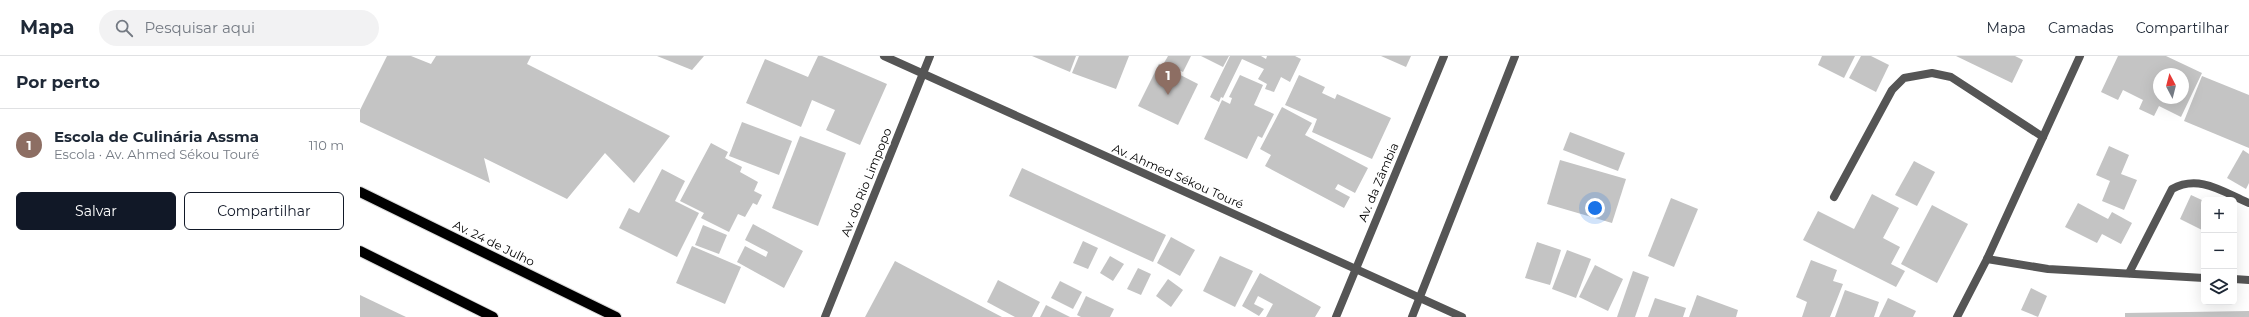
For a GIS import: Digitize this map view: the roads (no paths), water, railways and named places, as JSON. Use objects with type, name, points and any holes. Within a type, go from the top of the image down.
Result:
[{"type":"main road","name":"Av. 24 de Julho","points":[[360,192],[616,317]]},
{"type":"main road","points":[[360,251],[493,317]]},
{"type":"street","name":"Av. Ahmed Sékou Touré","points":[[884,56],[1354,270],[1462,317]]},
{"type":"street","name":"Av. do Rio Limpopo","points":[[825,317],[930,56]]},
{"type":"street","name":"Av. da Zâmbia","points":[[1336,317],[1354,270],[1444,56]]},
{"type":"street","points":[[1412,317],[1515,56]]},
{"type":"street","points":[[1957,317],[1987,259],[2080,56]]},
{"type":"street","points":[[1834,198],[1892,90],[1904,78],[1932,74],[1950,77],[2043,136]]},
{"type":"street","points":[[2129,273],[2172,189],[2182,184],[2199,182],[2249,203]]},
{"type":"street","points":[[1987,259],[2048,269],[2201,278]]},
{"type":"street","points":[[2237,279],[2249,280]]},
{"type":"place","name":"Escola de Culinária Assma","points":[[1168,95]]}]
